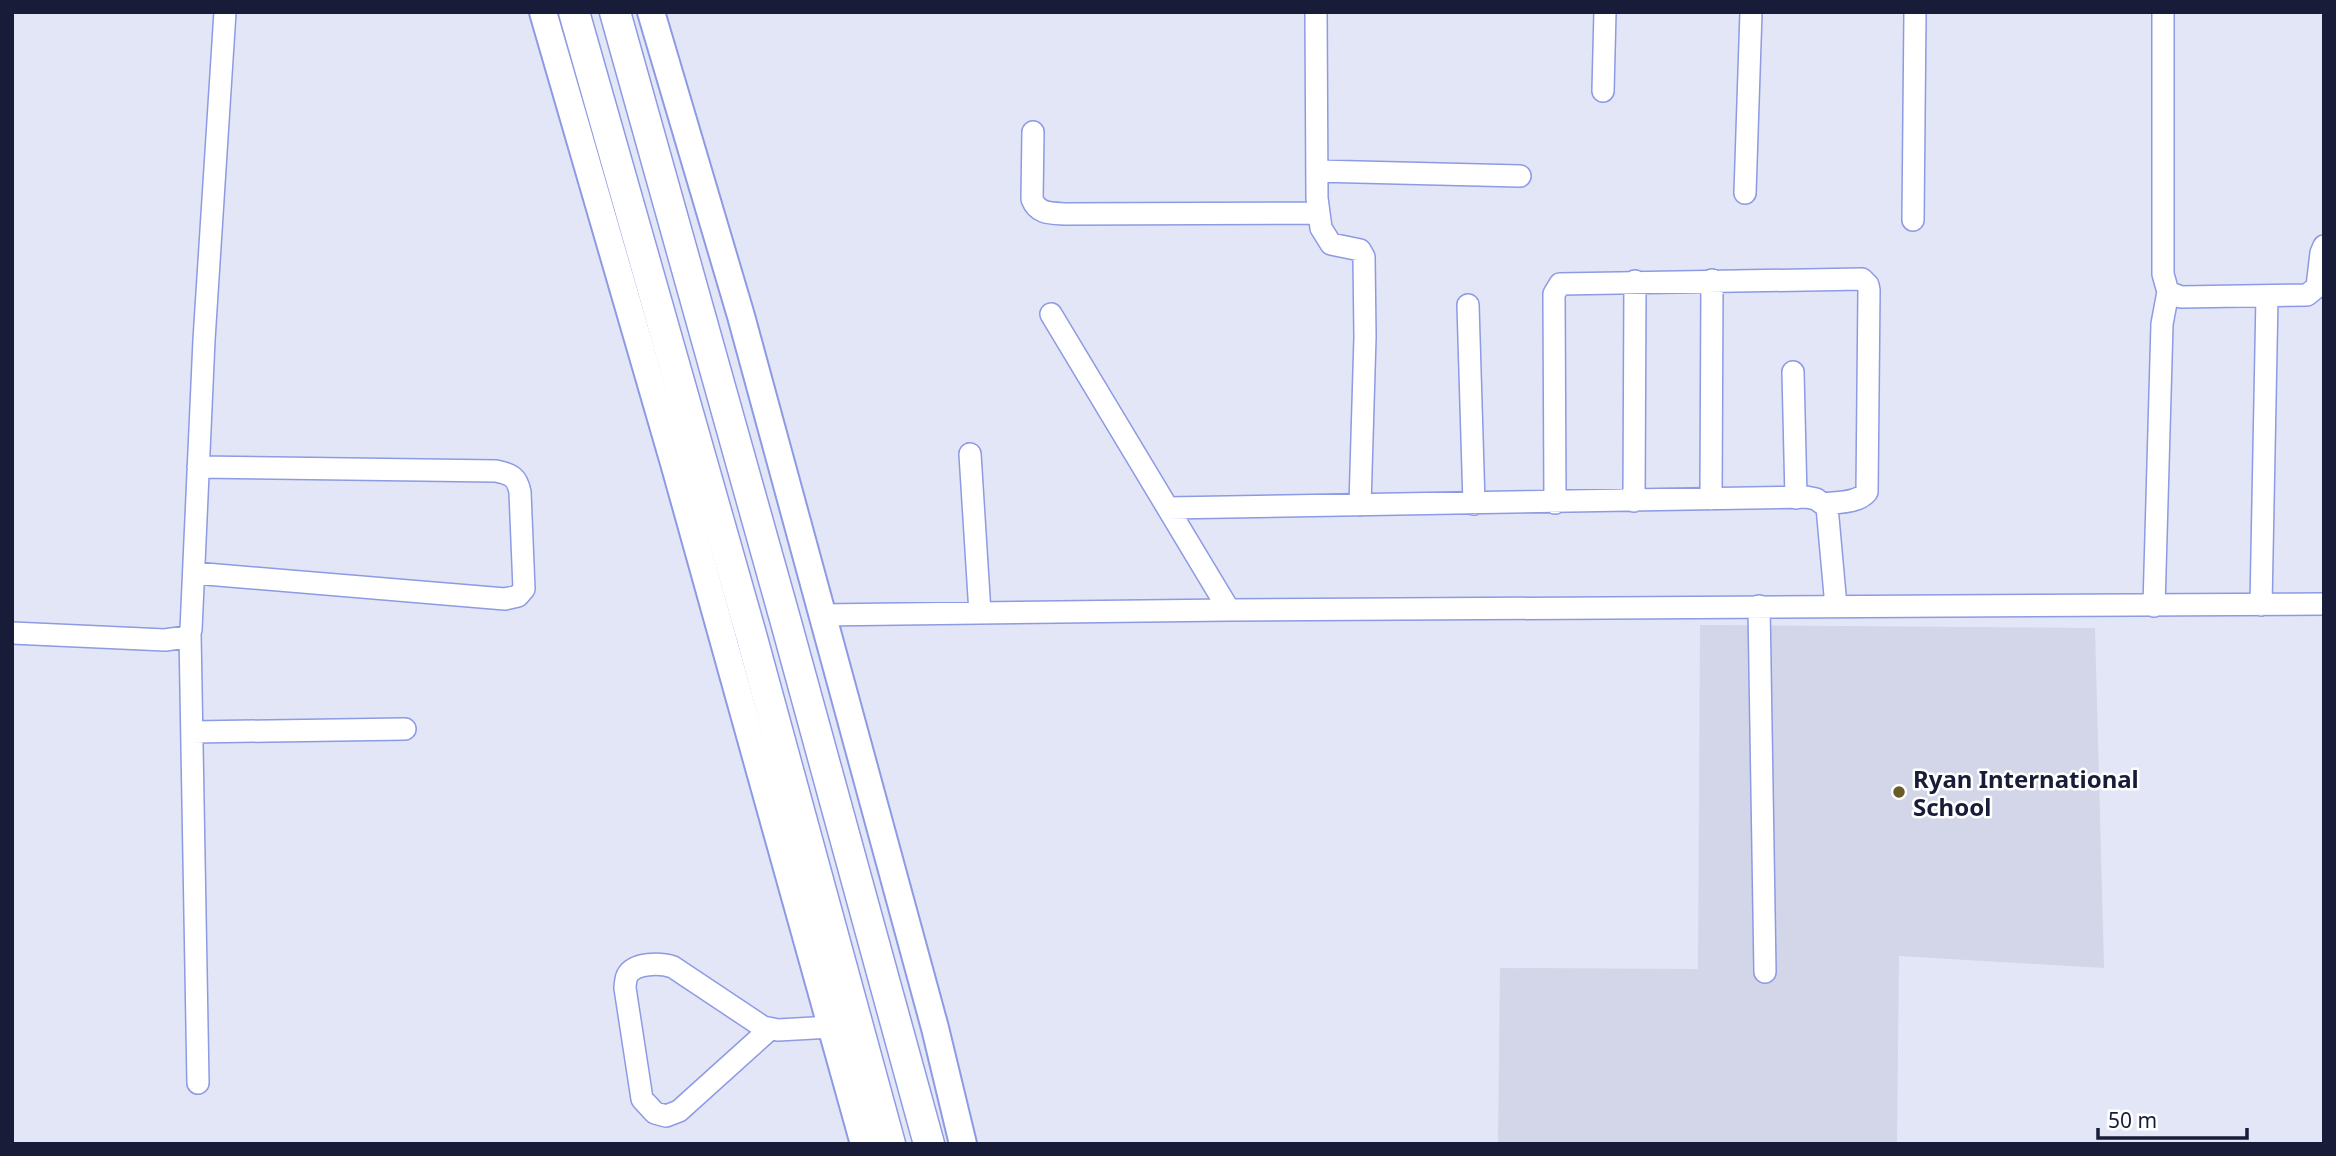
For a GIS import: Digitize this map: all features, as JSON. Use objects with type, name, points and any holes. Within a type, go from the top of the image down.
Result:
[{"type":"highway","points":[[574,12],[752,638],[890,1144]]},
{"type":"highway","points":[[615,12],[929,1144]]},
{"type":"main road","points":[[543,12],[674,463],[864,1144]]},
{"type":"main road","points":[[651,12],[741,316],[935,1028],[963,1144]]},
{"type":"street","points":[[198,1083],[190,633],[225,12]]},
{"type":"street","points":[[1316,12],[1318,213],[1328,242],[1334,246],[1360,250],[1364,257],[1365,337],[1360,505]]},
{"type":"street","points":[[1603,91],[1605,12]]},
{"type":"street","points":[[1745,193],[1751,12]]},
{"type":"street","points":[[1913,220],[1915,12]]},
{"type":"street","points":[[2154,606],[2162,324],[2168,292],[2162,274],[2163,12]]},
{"type":"street","points":[[1033,132],[1032,199],[1041,211],[1067,214],[1318,213]]},
{"type":"street","points":[[1317,171],[1520,176]]},
{"type":"street","points":[[2168,292],[2180,297],[2267,297],[2313,293],[2317,288],[2320,253],[2324,246]]},
{"type":"street","points":[[1555,503],[1554,294],[1560,284],[1859,279],[1868,285],[1867,492],[1858,499],[1824,504]]},
{"type":"street","points":[[1711,499],[1712,280]]},
{"type":"street","points":[[1634,501],[1635,281]]},
{"type":"street","points":[[2262,605],[2267,297]]},
{"type":"street","points":[[1468,305],[1474,504]]},
{"type":"street","points":[[1051,314],[1229,610]]},
{"type":"street","points":[[1793,372],[1796,498]]},
{"type":"street","points":[[970,454],[979,613]]},
{"type":"street","points":[[194,573],[505,599],[518,596],[524,589],[520,492],[515,477],[508,474],[496,471],[198,467]]},
{"type":"street","points":[[1168,508],[1816,499],[1824,504],[1828,513],[1836,606]]},
{"type":"street","points":[[821,615],[1759,606],[2324,604]]},
{"type":"street","points":[[1759,606],[1765,972]]},
{"type":"street","points":[[12,633],[165,640],[180,639],[190,633]]},
{"type":"street","points":[[192,732],[405,729]]},
{"type":"street","points":[[770,1029],[679,1111],[666,1116],[655,1113],[642,1099],[625,988],[626,976],[652,964],[673,967],[755,1023],[770,1029],[832,1027]]},
{"type":"shaded area","name":"Ryan International School","points":[[1700,625],[2095,628],[2104,968],[1899,956],[1897,1144],[1498,1144],[1500,968],[1698,969]]},
{"type":"place","name":"Ryan International School","points":[[1899,792]]}]
